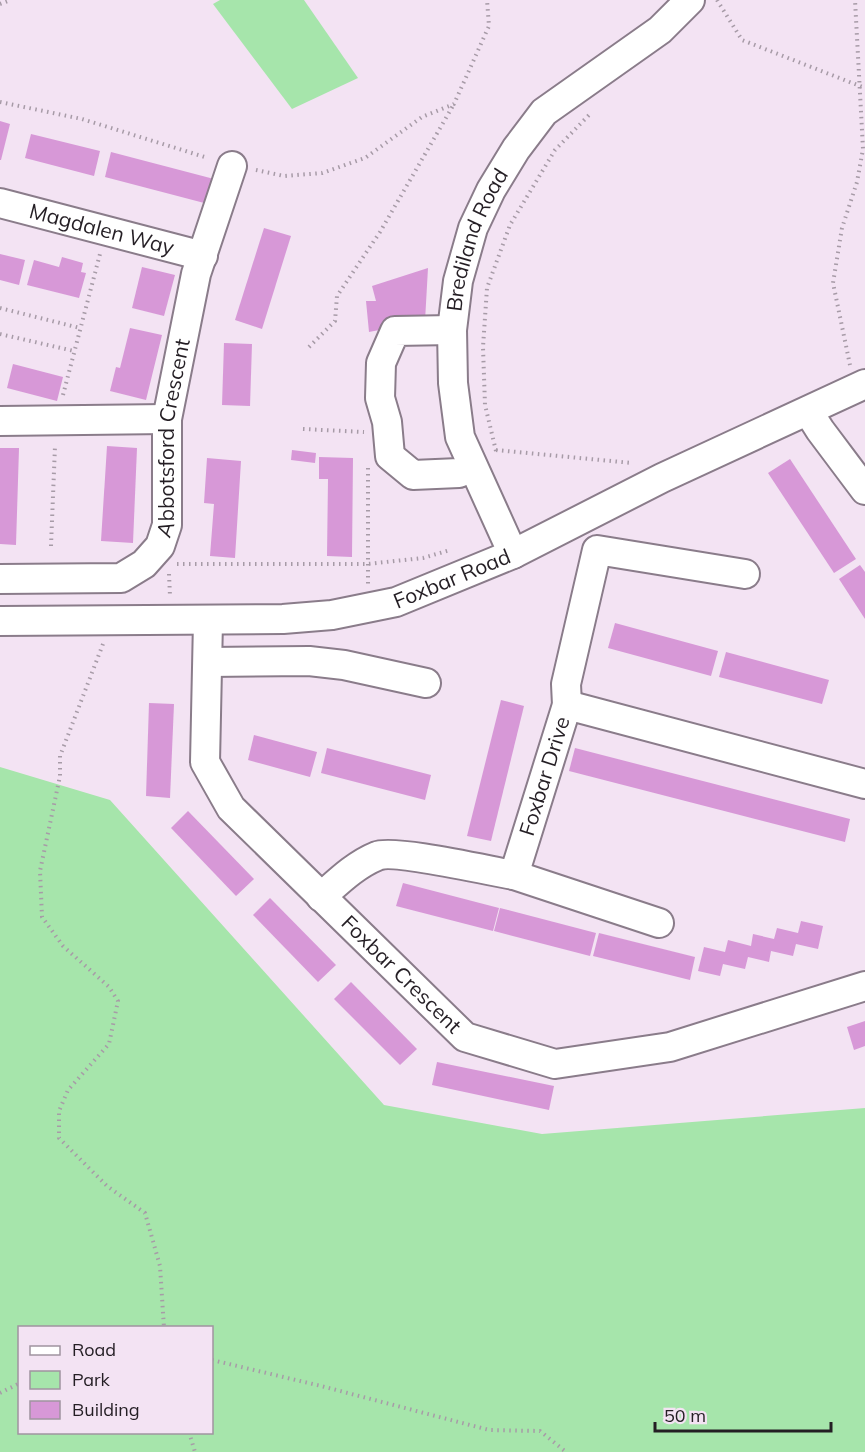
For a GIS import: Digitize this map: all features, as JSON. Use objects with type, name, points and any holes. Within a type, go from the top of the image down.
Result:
[{"type":"street","name":"Brediland Road","points":[[513,554],[487,464],[460,437],[453,383],[452,330],[459,281],[473,228],[516,149],[544,112],[660,30],[690,0]]},
{"type":"street","name":"Abbotsford Crescent","points":[[0,579],[121,578],[144,564],[160,546],[166,525],[167,419],[196,274],[232,166]]},
{"type":"street","name":"Magdalen Way","points":[[0,203],[203,256]]},
{"type":"street","points":[[452,330],[395,332],[381,363],[380,398],[387,422],[390,456],[413,475],[459,473],[487,464]]},
{"type":"street","name":"Foxbar Road","points":[[0,621],[208,621],[322,616],[396,603],[513,554],[662,478],[860,387]]},
{"type":"street","points":[[808,411],[865,490]]},
{"type":"street","points":[[0,421],[167,419]]},
{"type":"street","points":[[567,705],[566,684],[597,550],[744,574]]},
{"type":"street","name":"Foxbar Crescent","points":[[208,621],[205,762],[231,808],[465,1037],[555,1064],[670,1047],[865,986]]},
{"type":"street","points":[[208,662],[309,661],[344,665],[426,683]]},
{"type":"street","name":"Foxbar Drive","points":[[513,875],[567,705],[865,784]]},
{"type":"street","points":[[321,897],[349,873],[379,855],[400,855],[513,875],[659,923]]},
{"type":"path","points":[[0,4],[11,0]]},
{"type":"path","points":[[309,347],[335,321],[337,296],[402,195],[454,104],[489,26],[487,0]]},
{"type":"path","points":[[717,0],[742,40],[862,87]]},
{"type":"path","points":[[855,0],[862,87],[863,149],[857,182],[842,228],[833,282],[860,387]]},
{"type":"path","points":[[0,102],[82,120],[232,166],[285,176],[322,173],[365,158],[422,117],[454,104]]},
{"type":"path","points":[[487,464],[496,450],[485,405],[483,346],[487,288],[510,225],[555,150],[594,109]]},
{"type":"path","points":[[51,546],[56,420],[106,230]]},
{"type":"path","points":[[0,309],[80,327]]},
{"type":"path","points":[[0,334],[74,351]]},
{"type":"path","points":[[303,429],[368,432],[387,422]]},
{"type":"path","points":[[460,437],[496,450],[651,465],[662,478]]},
{"type":"path","points":[[368,456],[369,609]]},
{"type":"path","points":[[144,564],[367,564],[423,558],[453,549]]},
{"type":"path","points":[[112,621],[60,756],[60,776],[40,871],[42,917],[63,946],[109,987],[118,1001],[110,1044],[68,1090],[59,1111],[58,1138],[107,1186],[145,1214],[160,1266],[164,1326]]},
{"type":"path","points":[[213,1360],[489,1430],[540,1431],[566,1452]]},
{"type":"path","points":[[0,1393],[18,1384]]},
{"type":"path","points":[[190,1434],[195,1452]]},
{"type":"green space","points":[[220,0],[304,0],[358,78],[292,109],[213,4]]},
{"type":"green space","points":[[0,767],[110,800],[384,1105],[542,1134],[865,1108],[865,1452],[0,1452]]},
{"type":"building","points":[[0,121],[10,124],[1,160],[0,160]]},
{"type":"building","points":[[31,134],[100,151],[94,176],[25,158]]},
{"type":"building","points":[[111,152],[214,179],[208,204],[105,177]]},
{"type":"building","points":[[264,228],[291,236],[262,329],[235,320]]},
{"type":"building","points":[[0,254],[25,260],[19,285],[0,280]]},
{"type":"building","points":[[62,257],[83,263],[81,272],[86,273],[79,298],[27,285],[34,260],[59,267]]},
{"type":"building","points":[[142,267],[175,275],[164,316],[132,308]]},
{"type":"building","points":[[428,268],[425,321],[369,332],[366,301],[376,301],[372,286]]},
{"type":"building","points":[[130,328],[162,335],[146,400],[110,391],[116,367],[120,368]]},
{"type":"building","points":[[224,343],[252,344],[250,406],[222,405]]},
{"type":"building","points":[[13,364],[63,377],[57,401],[7,388]]},
{"type":"building","points":[[107,446],[137,448],[133,543],[101,541]]},
{"type":"building","points":[[0,448],[19,448],[16,545],[0,544]]},
{"type":"building","points":[[292,450],[316,453],[315,463],[291,460]]},
{"type":"building","points":[[319,457],[353,458],[352,557],[327,556],[328,479],[319,479]]},
{"type":"building","points":[[207,458],[241,461],[235,558],[210,556],[214,504],[204,503]]},
{"type":"building","points":[[790,459],[856,559],[834,573],[768,473]]},
{"type":"building","points":[[860,565],[865,572],[865,619],[839,579]]},
{"type":"building","points":[[615,623],[718,651],[711,676],[608,648]]},
{"type":"building","points":[[726,652],[829,680],[822,704],[719,677]]},
{"type":"building","points":[[501,700],[524,706],[491,841],[467,836]]},
{"type":"building","points":[[149,703],[174,704],[170,798],[146,796]]},
{"type":"building","points":[[254,735],[317,752],[310,777],[248,760]]},
{"type":"building","points":[[327,748],[431,775],[425,800],[321,773]]},
{"type":"building","points":[[575,748],[850,819],[845,842],[569,771]]},
{"type":"building","points":[[188,811],[254,879],[236,896],[171,828]]},
{"type":"building","points":[[403,883],[499,908],[493,931],[396,906]]},
{"type":"building","points":[[270,898],[336,965],[318,982],[253,915]]},
{"type":"building","points":[[500,908],[596,933],[590,956],[494,931]]},
{"type":"building","points":[[801,921],[823,926],[818,949],[796,944],[793,956],[771,951],[769,962],[748,957],[745,969],[723,964],[720,976],[698,971],[704,947],[725,952],[728,940],[751,946],[753,934],[774,939],[777,928],[798,933]]},
{"type":"building","points":[[599,933],[695,957],[690,980],[593,956]]},
{"type":"building","points":[[351,982],[417,1049],[400,1065],[334,999]]},
{"type":"building","points":[[865,1021],[865,1046],[854,1050],[847,1027]]},
{"type":"building","points":[[437,1062],[554,1086],[549,1110],[432,1085]]}]
